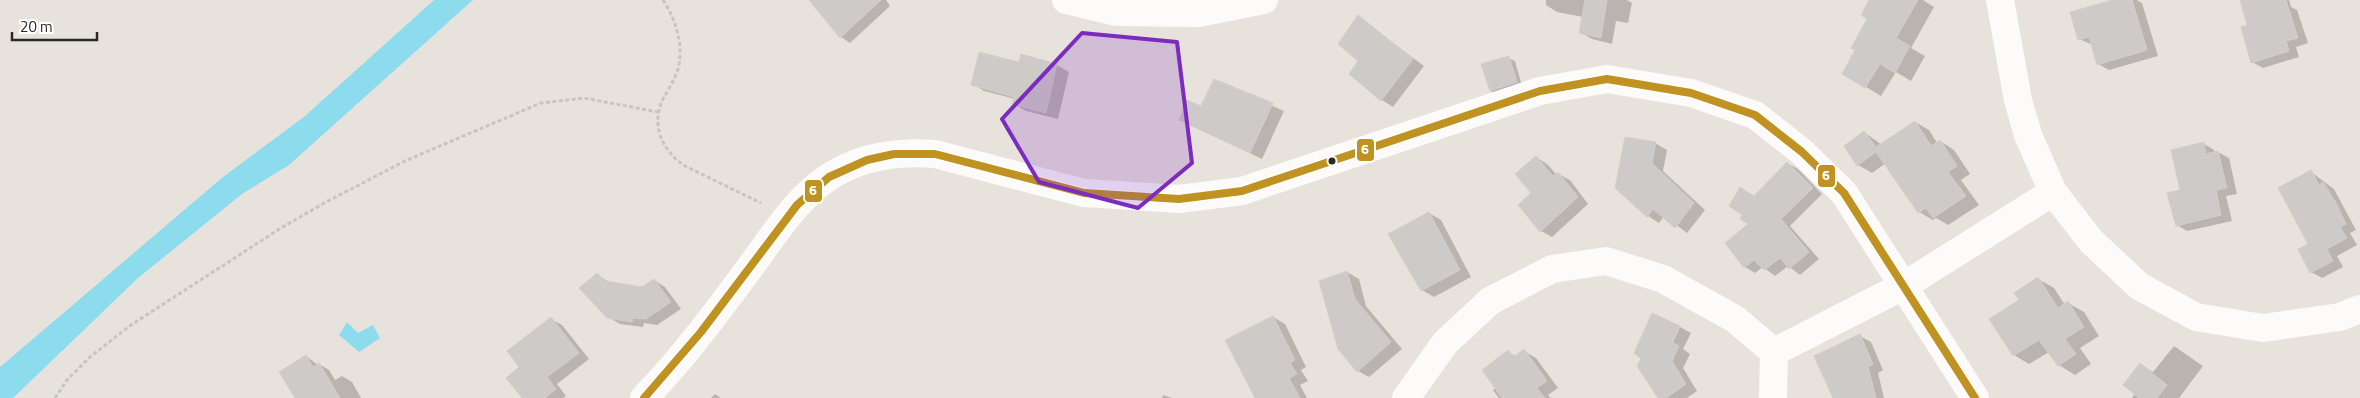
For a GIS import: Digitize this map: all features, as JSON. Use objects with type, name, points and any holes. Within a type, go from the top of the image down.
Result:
[{"type":"street","points":[[1066,0],[1116,12],[1199,13],[1264,0]]},
{"type":"street","points":[[2000,0],[2028,135],[2053,192],[2091,241],[2139,286],[2196,318],[2263,328],[2340,317],[2360,309]]},
{"type":"street","points":[[644,398],[694,341],[788,217],[814,188],[848,167],[869,158],[913,152],[935,154],[1084,193],[1179,198],[1242,191],[1540,91],[1607,79],[1691,93],[1755,115],[1802,152],[1844,193],[1905,285],[1975,398]]},
{"type":"street","points":[[1774,352],[1905,285],[2053,192]]},
{"type":"street","points":[[1406,398],[1445,343],[1490,301],[1552,269],[1606,261],[1663,279],[1734,319],[1774,352]]},
{"type":"street","points":[[1773,398],[1774,352]]},
{"type":"path","points":[[663,0],[675,23],[680,54],[675,76],[658,112],[660,135],[665,148],[674,158],[788,217]]},
{"type":"path","points":[[55,398],[67,380],[90,357],[131,324],[311,210],[407,160],[541,103],[584,98],[658,112]]},
{"type":"highlighted area","points":[[1082,33],[1177,42],[1192,163],[1138,208],[1039,182],[1002,119]]},
{"type":"water","points":[[434,0],[473,0],[289,165],[242,194],[138,278],[13,398],[0,398],[0,367],[223,177],[305,116]]},
{"type":"water","points":[[347,322],[358,333],[373,325],[380,338],[359,352],[339,335]]},
{"type":"building","points":[[809,0],[881,0],[840,38]]},
{"type":"building","points":[[1585,0],[1607,0],[1601,38],[1579,33]]},
{"type":"building","points":[[1869,0],[1918,0],[1896,38],[1910,46],[1895,73],[1880,64],[1865,88],[1842,74],[1855,50],[1851,48],[1867,19],[1861,15]]},
{"type":"building","points":[[2113,0],[2132,0],[2147,50],[2097,65],[2089,37],[2078,40],[2070,12]]},
{"type":"building","points":[[2240,0],[2286,0],[2298,38],[2286,41],[2289,51],[2251,63],[2241,27],[2247,25]]},
{"type":"building","points":[[1358,15],[1413,59],[1381,101],[1349,74],[1358,61],[1338,44]]},
{"type":"building","points":[[979,52],[1019,62],[1021,54],[1057,64],[1046,113],[1012,104],[1014,97],[971,85]]},
{"type":"building","points":[[1509,56],[1517,82],[1490,91],[1481,64]]},
{"type":"building","points":[[1214,79],[1273,103],[1250,153],[1179,120],[1187,100],[1201,106]]},
{"type":"building","points":[[1915,121],[1931,146],[1940,140],[1957,166],[1948,172],[1966,196],[1933,218],[1926,208],[1918,213],[1876,152],[1857,166],[1844,146],[1864,131],[1876,147]]},
{"type":"building","points":[[1625,137],[1656,142],[1652,163],[1694,203],[1675,228],[1653,209],[1647,217],[1615,188]]},
{"type":"building","points":[[2204,142],[2206,154],[2218,151],[2227,188],[2216,190],[2221,215],[2176,226],[2167,193],[2180,190],[2171,150]]},
{"type":"building","points":[[1536,156],[1553,176],[1558,172],[1578,197],[1540,232],[1518,205],[1531,193],[1515,174]]},
{"type":"building","points":[[1787,162],[1813,188],[1781,219],[1809,252],[1789,269],[1780,258],[1764,270],[1754,260],[1744,268],[1725,243],[1748,224],[1740,219],[1742,215],[1729,206],[1740,187],[1754,196]]},
{"type":"building","points":[[2311,170],[2319,185],[2323,182],[2336,203],[2346,224],[2340,227],[2347,238],[2327,249],[2333,261],[2310,273],[2298,249],[2308,244],[2278,188]]},
{"type":"building","points":[[1429,212],[1460,270],[1421,291],[1388,234]]},
{"type":"building","points":[[1347,271],[1355,299],[1391,342],[1357,372],[1338,349],[1319,281]]},
{"type":"building","points":[[597,273],[605,281],[642,287],[654,279],[671,302],[646,319],[633,318],[632,322],[607,318],[579,288]]},
{"type":"building","points":[[2038,277],[2058,308],[2068,301],[2084,327],[2065,339],[2076,354],[2058,366],[2039,340],[2013,356],[1989,319],[2019,300],[2014,293]]},
{"type":"building","points":[[1652,313],[1680,326],[1672,342],[1679,346],[1672,361],[1686,384],[1666,398],[1658,398],[1637,366],[1641,359],[1634,353]]},
{"type":"building","points":[[1273,316],[1295,360],[1290,363],[1297,374],[1289,378],[1300,398],[1255,398],[1225,340]]},
{"type":"building","points":[[551,317],[579,353],[547,377],[556,389],[545,398],[522,398],[506,378],[519,367],[507,351]]},
{"type":"building","points":[[1860,334],[1873,364],[1868,367],[1876,398],[1833,398],[1814,356]]},
{"type":"building","points":[[1524,349],[1547,381],[1537,388],[1545,398],[1502,398],[1482,370],[1508,350],[1514,357]]},
{"type":"building","points":[[306,355],[313,367],[319,363],[340,398],[295,398],[279,372]]},
{"type":"building","points":[[2140,363],[2167,385],[2157,398],[2139,398],[2123,385]]},
{"type":"transit line","name":"6","points":[[644,398],[701,332],[797,205],[829,177],[867,160],[894,154],[935,154],[1084,193],[1179,199],[1242,191],[1540,91],[1607,79],[1691,93],[1755,115],[1802,152],[1844,193],[1975,398]]}]
